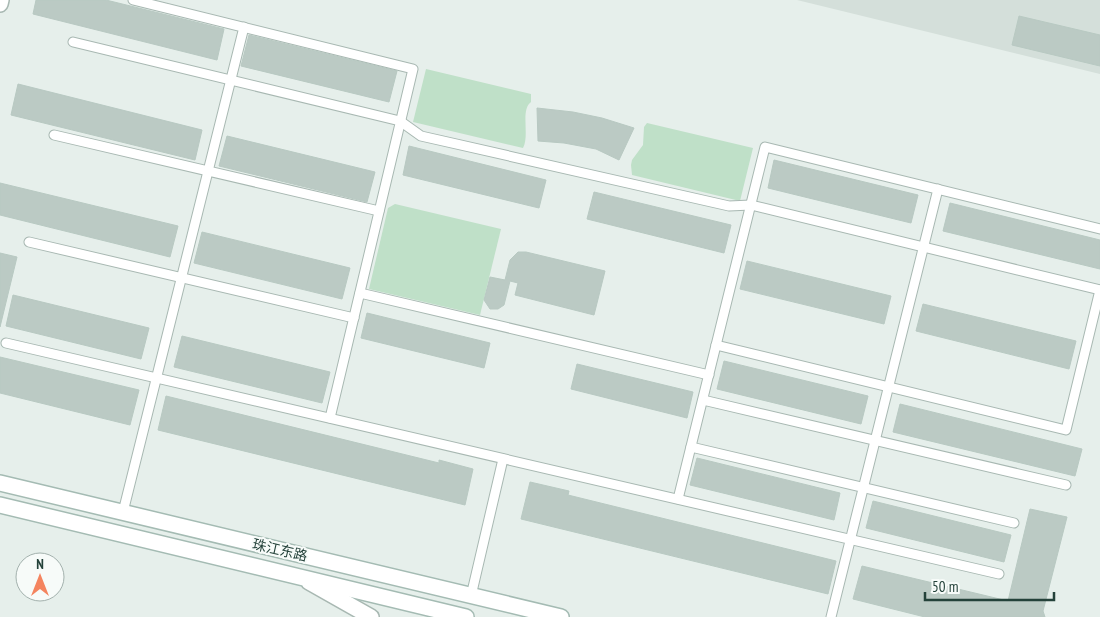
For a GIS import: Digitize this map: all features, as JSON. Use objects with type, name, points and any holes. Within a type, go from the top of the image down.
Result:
[{"type":"main road","points":[[0,4],[1,0]]},
{"type":"main road","name":"珠江东路","points":[[0,483],[561,617]]},
{"type":"main road","name":"珠江东路","points":[[0,505],[466,617]]},
{"type":"main road","points":[[303,578],[371,617]]},
{"type":"lane","points":[[133,0],[413,69],[330,418]]},
{"type":"lane","points":[[123,512],[244,27]]},
{"type":"lane","points":[[73,42],[400,121],[421,136],[729,206],[751,206],[1100,290],[1066,430],[716,346]]},
{"type":"lane","points":[[54,135],[379,211]]},
{"type":"lane","points":[[678,499],[765,147],[1100,229]]},
{"type":"lane","points":[[832,617],[938,189]]},
{"type":"lane","points":[[29,242],[354,318]]},
{"type":"lane","points":[[360,293],[709,375]]},
{"type":"lane","points":[[6,343],[999,574]]},
{"type":"lane","points":[[702,400],[1066,485]]},
{"type":"lane","points":[[691,447],[1014,522]]},
{"type":"lane","points":[[471,596],[503,459]]},
{"type":"shaded area","points":[[797,0],[1100,0],[1100,74]]},
{"type":"green space","points":[[426,69],[531,94],[531,102],[525,117],[526,136],[523,148],[413,122]]},
{"type":"green space","points":[[647,123],[753,148],[740,201],[632,175],[632,160],[643,145],[644,127]]},
{"type":"green space","points":[[395,204],[501,229],[480,315],[369,289],[388,208]]},
{"type":"building","points":[[36,0],[106,0],[224,29],[217,60],[33,14]]},
{"type":"building","points":[[1019,16],[1100,35],[1100,66],[1012,45]]},
{"type":"building","points":[[249,35],[397,71],[389,102],[241,66]]},
{"type":"building","points":[[18,84],[202,130],[195,160],[11,115]]},
{"type":"building","points":[[537,108],[573,112],[602,118],[634,128],[619,160],[596,149],[564,143],[538,141]]},
{"type":"building","points":[[227,136],[375,172],[367,202],[219,166]]},
{"type":"building","points":[[409,146],[546,180],[539,208],[403,175]]},
{"type":"building","points":[[774,160],[918,195],[911,223],[768,188]]},
{"type":"building","points":[[0,183],[178,226],[170,257],[0,215]]},
{"type":"building","points":[[594,192],[731,225],[724,253],[587,219]]},
{"type":"building","points":[[950,203],[1100,240],[1100,269],[943,231]]},
{"type":"building","points":[[202,232],[350,268],[342,299],[194,263]]},
{"type":"building","points":[[518,252],[526,252],[605,271],[594,315],[515,295],[518,283],[510,281],[504,305],[498,309],[490,309],[484,300],[490,277],[505,280],[510,260]]},
{"type":"building","points":[[0,253],[17,257],[0,327]]},
{"type":"building","points":[[747,261],[891,296],[884,324],[740,289]]},
{"type":"building","points":[[13,295],[149,328],[141,359],[6,326]]},
{"type":"building","points":[[923,304],[1076,341],[1069,369],[916,331]]},
{"type":"building","points":[[367,313],[490,343],[484,368],[361,338]]},
{"type":"building","points":[[182,336],[330,372],[322,403],[174,367]]},
{"type":"building","points":[[0,357],[139,390],[130,425],[0,393]]},
{"type":"building","points":[[724,361],[868,396],[861,424],[717,389]]},
{"type":"building","points":[[577,364],[693,392],[687,418],[571,389]]},
{"type":"building","points":[[166,396],[439,463],[439,460],[473,469],[465,505],[158,430]]},
{"type":"building","points":[[900,404],[1082,449],[1075,476],[893,432]]},
{"type":"building","points":[[697,458],[840,493],[834,520],[690,485]]},
{"type":"building","points":[[530,482],[569,491],[568,495],[836,561],[828,594],[521,519]]},
{"type":"building","points":[[873,501],[1011,535],[1004,562],[866,528]]},
{"type":"building","points":[[1030,509],[1067,517],[1043,611],[1045,617],[925,617],[853,599],[862,566],[1008,601]]}]
